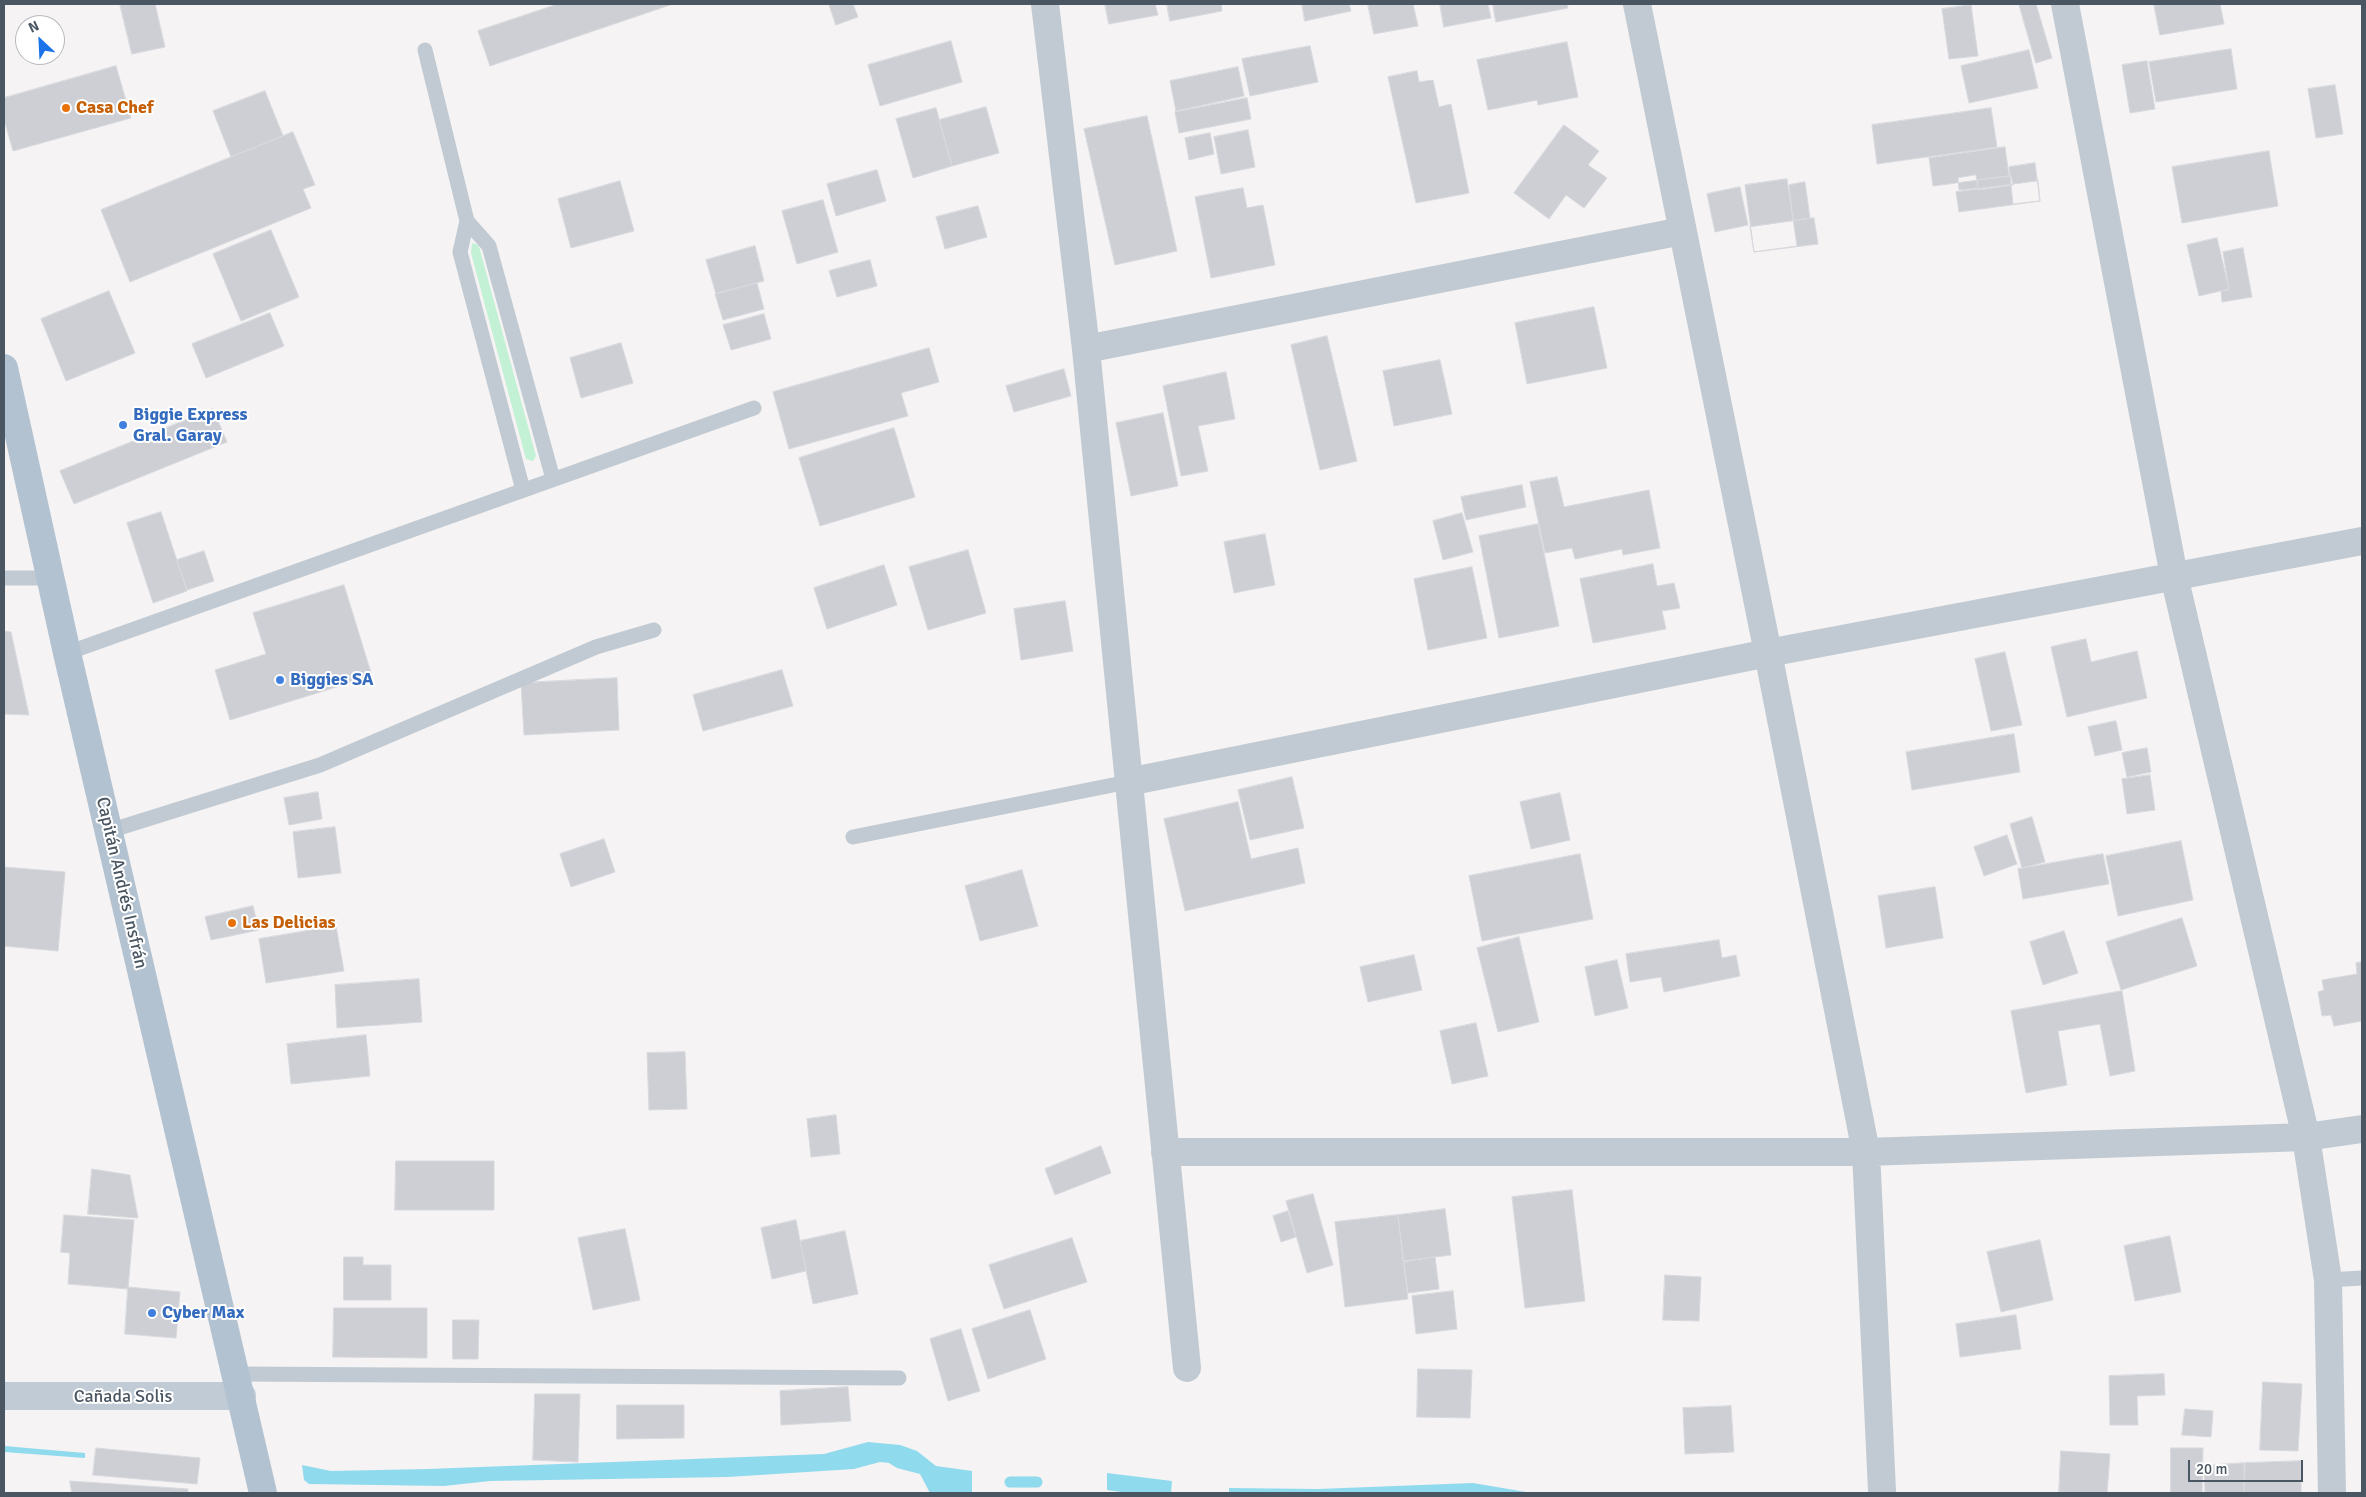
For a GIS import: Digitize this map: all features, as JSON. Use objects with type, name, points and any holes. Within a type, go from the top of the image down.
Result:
[{"type":"main road","name":"Capitán Andrés Insfrán","points":[[4,368],[67,653],[263,1493]]},
{"type":"street","points":[[1045,4],[1086,350],[1187,1368]]},
{"type":"street","points":[[1637,4],[1768,653],[1866,1152],[1882,1491]]},
{"type":"street","points":[[2065,4],[2174,576],[2306,1137],[2328,1280],[2332,1493]]},
{"type":"street","points":[[1086,350],[1682,231]]},
{"type":"street","points":[[1128,782],[1768,653],[2362,541]]},
{"type":"street","points":[[1165,1152],[1866,1152],[2306,1137],[2362,1129]]},
{"type":"street","name":"Cañada Solis","points":[[4,1396],[239,1385]]},
{"type":"lane","points":[[425,50],[467,222],[460,252],[523,490]]},
{"type":"lane","points":[[467,222],[489,246],[553,478]]},
{"type":"lane","points":[[67,653],[553,478],[754,408]]},
{"type":"lane","points":[[4,578],[51,578]]},
{"type":"lane","points":[[109,831],[320,764],[596,647],[654,630]]},
{"type":"lane","points":[[853,837],[1128,782]]},
{"type":"lane","points":[[2328,1280],[2362,1278]]},
{"type":"lane","points":[[239,1385],[899,1378]]},
{"type":"green space","points":[[472,243],[478,245],[480,250],[536,456],[533,461],[526,459],[471,253]]},
{"type":"water","points":[[868,1442],[900,1445],[917,1451],[936,1466],[972,1471],[972,1493],[930,1493],[920,1474],[897,1468],[889,1463],[880,1462],[854,1469],[728,1477],[490,1481],[444,1486],[309,1484],[304,1480],[302,1465],[331,1471],[428,1469],[824,1454]]},
{"type":"water","points":[[4,1446],[85,1453],[85,1458],[4,1452]]},
{"type":"water","points":[[1107,1473],[1172,1481],[1171,1493],[1128,1493],[1107,1490]]},
{"type":"water","points":[[1473,1483],[1532,1493],[1229,1493],[1229,1488],[1318,1489]]},
{"type":"building","points":[[120,4],[155,4],[165,47],[132,54]]},
{"type":"building","points":[[558,4],[673,4],[490,66],[478,31]]},
{"type":"building","points":[[829,4],[853,4],[858,17],[836,25]]},
{"type":"building","points":[[1105,4],[1155,4],[1158,15],[1109,24]]},
{"type":"building","points":[[1167,4],[1221,4],[1222,11],[1170,21]]},
{"type":"building","points":[[1302,4],[1349,4],[1351,11],[1305,21]]},
{"type":"building","points":[[1368,4],[1413,4],[1418,26],[1374,34]]},
{"type":"building","points":[[1440,4],[1488,4],[1491,18],[1444,27]]},
{"type":"building","points":[[1493,4],[1567,4],[1568,8],[1496,22]]},
{"type":"building","points":[[2019,4],[2036,4],[2052,58],[2036,63]]},
{"type":"building","points":[[2154,4],[2220,4],[2224,24],[2160,35]]},
{"type":"building","points":[[1971,5],[1978,56],[1949,59],[1942,9]]},
{"type":"building","points":[[951,41],[962,82],[880,106],[868,65]]},
{"type":"building","points":[[1567,42],[1578,97],[1538,105],[1537,100],[1488,110],[1477,60]]},
{"type":"building","points":[[1310,46],[1318,82],[1250,96],[1242,59]]},
{"type":"building","points":[[2231,49],[2237,89],[2156,102],[2149,62]]},
{"type":"building","points":[[2029,50],[2038,88],[1969,103],[1961,66]]},
{"type":"building","points":[[2147,61],[2155,109],[2130,113],[2122,65]]},
{"type":"building","name":"Casa Chef","points":[[116,66],[131,118],[13,151],[4,119],[4,98]]},
{"type":"building","points":[[1238,67],[1244,96],[1176,111],[1170,81]]},
{"type":"building","points":[[1417,71],[1419,82],[1433,80],[1439,107],[1451,104],[1469,193],[1416,203],[1388,77]]},
{"type":"building","points":[[2335,85],[2343,134],[2316,138],[2308,89]]},
{"type":"building","points":[[265,91],[283,136],[231,157],[213,111]]},
{"type":"building","points":[[1247,98],[1251,119],[1179,133],[1175,112]]},
{"type":"building","points":[[986,107],[999,153],[952,166],[939,120]]},
{"type":"building","points":[[936,108],[952,166],[913,178],[896,119]]},
{"type":"building","points":[[1991,108],[1997,147],[1877,164],[1872,125]]},
{"type":"building","points":[[1147,116],[1177,251],[1115,265],[1084,129]]},
{"type":"building","points":[[1564,125],[1599,151],[1588,165],[1607,178],[1584,208],[1566,195],[1549,219],[1514,193]]},
{"type":"building","points":[[1248,130],[1255,167],[1221,174],[1214,137]]},
{"type":"building","points":[[293,132],[315,185],[303,189],[311,208],[130,282],[101,210]]},
{"type":"building","points":[[1210,133],[1214,154],[1189,160],[1185,138]]},
{"type":"building","points":[[2005,147],[2009,176],[1933,186],[1929,158]]},
{"type":"building","points":[[2269,151],[2278,206],[2182,223],[2172,167]]},
{"type":"building","points":[[2035,163],[2040,201],[2013,204],[2009,167]]},
{"type":"building","points":[[877,170],[886,201],[836,216],[827,184]]},
{"type":"building","points":[[1976,175],[1978,188],[1959,190],[1958,178]]},
{"type":"building","points":[[2011,176],[2013,185],[1978,190],[1977,180]]},
{"type":"building","points":[[1787,179],[1797,246],[1754,252],[1745,185]]},
{"type":"building","points":[[620,181],[634,231],[571,248],[558,199]]},
{"type":"building","points":[[2038,181],[2040,201],[1959,212],[1956,192]]},
{"type":"building","points":[[1805,182],[1810,218],[1793,221],[1789,185]]},
{"type":"building","points":[[1740,187],[1748,225],[1715,232],[1707,194]]},
{"type":"building","points":[[1243,188],[1247,208],[1263,205],[1275,265],[1211,278],[1195,197]]},
{"type":"building","points":[[823,200],[838,252],[797,264],[782,211]]},
{"type":"building","points":[[978,206],[987,237],[945,249],[936,217]]},
{"type":"building","points":[[1814,218],[1818,244],[1754,252],[1750,227]]},
{"type":"building","points":[[271,230],[299,297],[241,321],[213,254]]},
{"type":"building","points":[[2217,238],[2229,289],[2199,296],[2187,245]]},
{"type":"building","points":[[755,246],[764,281],[716,294],[706,260]]},
{"type":"building","points":[[2243,248],[2252,297],[2222,302],[2221,291],[2229,290],[2223,252]]},
{"type":"building","points":[[870,260],[877,286],[837,297],[829,271]]},
{"type":"building","points":[[757,283],[764,309],[723,320],[715,294]]},
{"type":"building","points":[[109,291],[135,353],[66,381],[41,319]]},
{"type":"building","points":[[1594,307],[1607,368],[1527,384],[1515,323]]},
{"type":"building","points":[[270,313],[284,346],[206,378],[192,344]]},
{"type":"building","points":[[764,314],[771,339],[731,350],[723,325]]},
{"type":"building","points":[[1327,336],[1357,461],[1320,470],[1291,345]]},
{"type":"building","points":[[621,343],[633,383],[581,398],[570,358]]},
{"type":"building","points":[[929,348],[939,382],[901,393],[908,416],[789,449],[773,392]]},
{"type":"building","points":[[1440,360],[1452,414],[1394,426],[1383,371]]},
{"type":"building","points":[[1064,369],[1071,396],[1014,412],[1006,386]]},
{"type":"building","points":[[1226,372],[1235,419],[1198,426],[1208,471],[1181,476],[1163,386]]},
{"type":"building","points":[[213,409],[227,442],[74,504],[60,471]]},
{"type":"building","points":[[1163,413],[1178,486],[1131,496],[1116,423]]},
{"type":"building","points":[[894,428],[915,497],[820,526],[799,458]]},
{"type":"building","points":[[1557,477],[1564,507],[1649,490],[1660,548],[1623,555],[1622,549],[1575,559],[1572,548],[1545,553],[1530,482]]},
{"type":"building","points":[[1522,485],[1526,507],[1466,520],[1461,497]]},
{"type":"building","points":[[161,512],[187,591],[153,603],[127,523]]},
{"type":"building","points":[[1462,513],[1473,552],[1443,560],[1433,521]]},
{"type":"building","points":[[1538,524],[1559,626],[1499,638],[1479,536]]},
{"type":"building","points":[[1265,534],[1275,585],[1234,593],[1224,542]]},
{"type":"building","points":[[968,550],[986,613],[928,630],[909,567]]},
{"type":"building","points":[[204,551],[214,581],[187,590],[177,560]]},
{"type":"building","points":[[1653,564],[1657,586],[1674,583],[1680,608],[1662,611],[1666,629],[1593,643],[1580,579]]},
{"type":"building","points":[[884,565],[897,605],[827,629],[814,588]]},
{"type":"building","points":[[1472,567],[1487,638],[1428,650],[1414,579]]},
{"type":"building","points":[[344,585],[372,676],[230,720],[215,670],[266,654],[253,613]]},
{"type":"building","points":[[1065,601],[1073,651],[1021,660],[1014,609]]},
{"type":"building","points":[[4,631],[11,632],[29,715],[4,714]]},
{"type":"building","points":[[2086,639],[2091,662],[2137,651],[2147,698],[2067,717],[2051,647]]},
{"type":"building","points":[[2005,652],[2022,725],[1991,731],[1975,659]]},
{"type":"building","points":[[782,670],[793,706],[703,731],[693,695]]},
{"type":"building","points":[[617,678],[619,730],[524,735],[521,683]]},
{"type":"building","points":[[2116,721],[2122,750],[2095,756],[2088,727]]},
{"type":"building","points":[[2014,734],[2020,772],[1912,790],[1906,752]]},
{"type":"building","points":[[2147,748],[2151,772],[2127,777],[2122,753]]},
{"type":"building","points":[[2150,775],[2155,810],[2127,814],[2122,779]]},
{"type":"building","points":[[1292,777],[1304,828],[1250,840],[1238,790]]},
{"type":"building","points":[[318,792],[322,819],[289,825],[284,798]]},
{"type":"building","points":[[1560,793],[1570,840],[1531,849],[1520,802]]},
{"type":"building","points":[[1238,802],[1251,859],[1298,848],[1305,883],[1185,911],[1164,819]]},
{"type":"building","points":[[2032,817],[2045,862],[2022,868],[2010,824]]},
{"type":"building","points":[[335,827],[341,873],[298,878],[293,832]]},
{"type":"building","points":[[2007,835],[2017,864],[1984,876],[1974,847]]},
{"type":"building","points":[[604,839],[615,872],[571,887],[560,854]]},
{"type":"building","points":[[2181,841],[2193,900],[2118,916],[2106,856]]},
{"type":"building","points":[[1580,854],[1593,919],[1482,941],[1469,876]]},
{"type":"building","points":[[2103,854],[2109,884],[2023,899],[2018,869]]},
{"type":"building","points":[[4,867],[65,872],[58,951],[4,946]]},
{"type":"building","points":[[1022,870],[1038,926],[980,941],[965,886]]},
{"type":"building","points":[[1935,887],[1943,938],[1886,948],[1878,896]]},
{"type":"building","name":"Las Delicias","points":[[253,906],[259,930],[211,940],[205,917]]},
{"type":"building","points":[[2182,918],[2197,966],[2121,990],[2106,942]]},
{"type":"building","points":[[336,926],[344,971],[266,983],[259,939]]},
{"type":"building","points":[[2064,931],[2078,973],[2043,985],[2030,942]]},
{"type":"building","points":[[1519,937],[1539,1022],[1498,1032],[1477,948]]},
{"type":"building","points":[[1719,940],[1722,958],[1736,955],[1740,976],[1664,992],[1661,977],[1630,982],[1626,954]]},
{"type":"building","points":[[1414,955],[1422,990],[1368,1002],[1360,967]]},
{"type":"building","points":[[1617,960],[1628,1008],[1595,1016],[1585,967]]},
{"type":"building","points":[[2362,962],[2362,1021],[2334,1026],[2331,1015],[2322,1016],[2318,992],[2324,990],[2322,980],[2357,974],[2356,963]]},
{"type":"building","points":[[419,979],[422,1022],[337,1028],[335,985]]},
{"type":"building","points":[[2122,991],[2135,1071],[2110,1076],[2100,1024],[2058,1031],[2067,1085],[2026,1093],[2011,1011]]},
{"type":"building","points":[[1476,1023],[1488,1076],[1452,1084],[1440,1031]]},
{"type":"building","points":[[366,1035],[370,1076],[291,1084],[287,1044]]},
{"type":"building","points":[[685,1052],[687,1109],[649,1110],[647,1053]]},
{"type":"building","points":[[836,1115],[840,1154],[811,1157],[807,1119]]},
{"type":"building","points":[[1101,1146],[1111,1173],[1055,1195],[1045,1169]]},
{"type":"building","points":[[396,1161],[494,1161],[494,1210],[395,1210]]},
{"type":"building","points":[[92,1169],[130,1175],[138,1218],[88,1214]]},
{"type":"building","points":[[1572,1190],[1585,1301],[1525,1308],[1512,1197]]},
{"type":"building","points":[[1313,1194],[1333,1265],[1307,1273],[1286,1201]]},
{"type":"building","points":[[1445,1209],[1451,1255],[1403,1261],[1398,1215]]},
{"type":"building","points":[[1288,1211],[1296,1237],[1281,1242],[1273,1216]]},
{"type":"building","points":[[64,1215],[134,1220],[128,1289],[68,1284],[70,1253],[61,1252]]},
{"type":"building","points":[[1398,1215],[1408,1299],[1345,1307],[1335,1222]]},
{"type":"building","points":[[796,1220],[806,1271],[772,1279],[761,1228]]},
{"type":"building","points":[[625,1229],[640,1300],[593,1310],[578,1238]]},
{"type":"building","points":[[845,1231],[858,1294],[813,1304],[800,1241]]},
{"type":"building","points":[[2170,1236],[2181,1292],[2135,1301],[2124,1246]]},
{"type":"building","points":[[1072,1238],[1087,1282],[1004,1309],[989,1265]]},
{"type":"building","points":[[2040,1240],[2053,1300],[2001,1312],[1987,1252]]},
{"type":"building","points":[[344,1257],[363,1257],[363,1265],[391,1265],[391,1300],[344,1300]]},
{"type":"building","points":[[1435,1257],[1439,1289],[1408,1293],[1404,1262]]},
{"type":"building","points":[[1665,1275],[1701,1277],[1699,1321],[1663,1320]]},
{"type":"building","name":"Cyber Max","points":[[128,1287],[180,1292],[176,1338],[125,1334]]},
{"type":"building","points":[[1453,1291],[1457,1329],[1416,1334],[1412,1296]]},
{"type":"building","points":[[334,1308],[427,1308],[427,1358],[333,1357]]},
{"type":"building","points":[[1030,1310],[1046,1359],[988,1379],[972,1329]]},
{"type":"building","points":[[2016,1315],[2021,1349],[1960,1357],[1956,1324]]},
{"type":"building","points":[[453,1320],[479,1320],[478,1359],[453,1359]]},
{"type":"building","points":[[961,1329],[980,1391],[948,1401],[930,1339]]},
{"type":"building","points":[[1418,1369],[1472,1370],[1470,1418],[1417,1417]]},
{"type":"building","points":[[2164,1374],[2165,1395],[2137,1396],[2138,1425],[2110,1425],[2109,1376]]},
{"type":"building","points":[[2263,1382],[2302,1384],[2298,1451],[2260,1450]]},
{"type":"building","points":[[848,1387],[851,1421],[781,1425],[780,1391]]},
{"type":"building","points":[[535,1394],[580,1394],[578,1462],[533,1460]]},
{"type":"building","points":[[617,1405],[684,1405],[684,1438],[617,1439]]},
{"type":"building","points":[[1731,1406],[1734,1452],[1685,1454],[1683,1408]]},
{"type":"building","points":[[2185,1409],[2213,1411],[2211,1437],[2182,1435]]},
{"type":"building","points":[[96,1448],[200,1458],[197,1484],[93,1475]]},
{"type":"building","points":[[2171,1448],[2203,1448],[2202,1493],[2171,1493]]},
{"type":"building","points":[[2061,1451],[2110,1454],[2107,1493],[2059,1492]]},
{"type":"building","points":[[2301,1461],[2301,1493],[2244,1493],[2245,1463]]},
{"type":"building","points":[[2244,1463],[2244,1493],[2205,1493],[2204,1466]]},
{"type":"building","points":[[70,1481],[188,1489],[188,1493],[72,1493]]},
{"type":"waterway","points":[[1010,1482],[1037,1482]]},
{"type":"place","name":"Casa Chef","points":[[66,108]]},
{"type":"place","name":"Biggie Express Gral. Garay","points":[[123,425]]},
{"type":"place","name":"Biggies SA","points":[[280,680]]},
{"type":"place","name":"Las Delicias","points":[[232,923]]},
{"type":"place","name":"Cyber Max","points":[[152,1313]]}]
